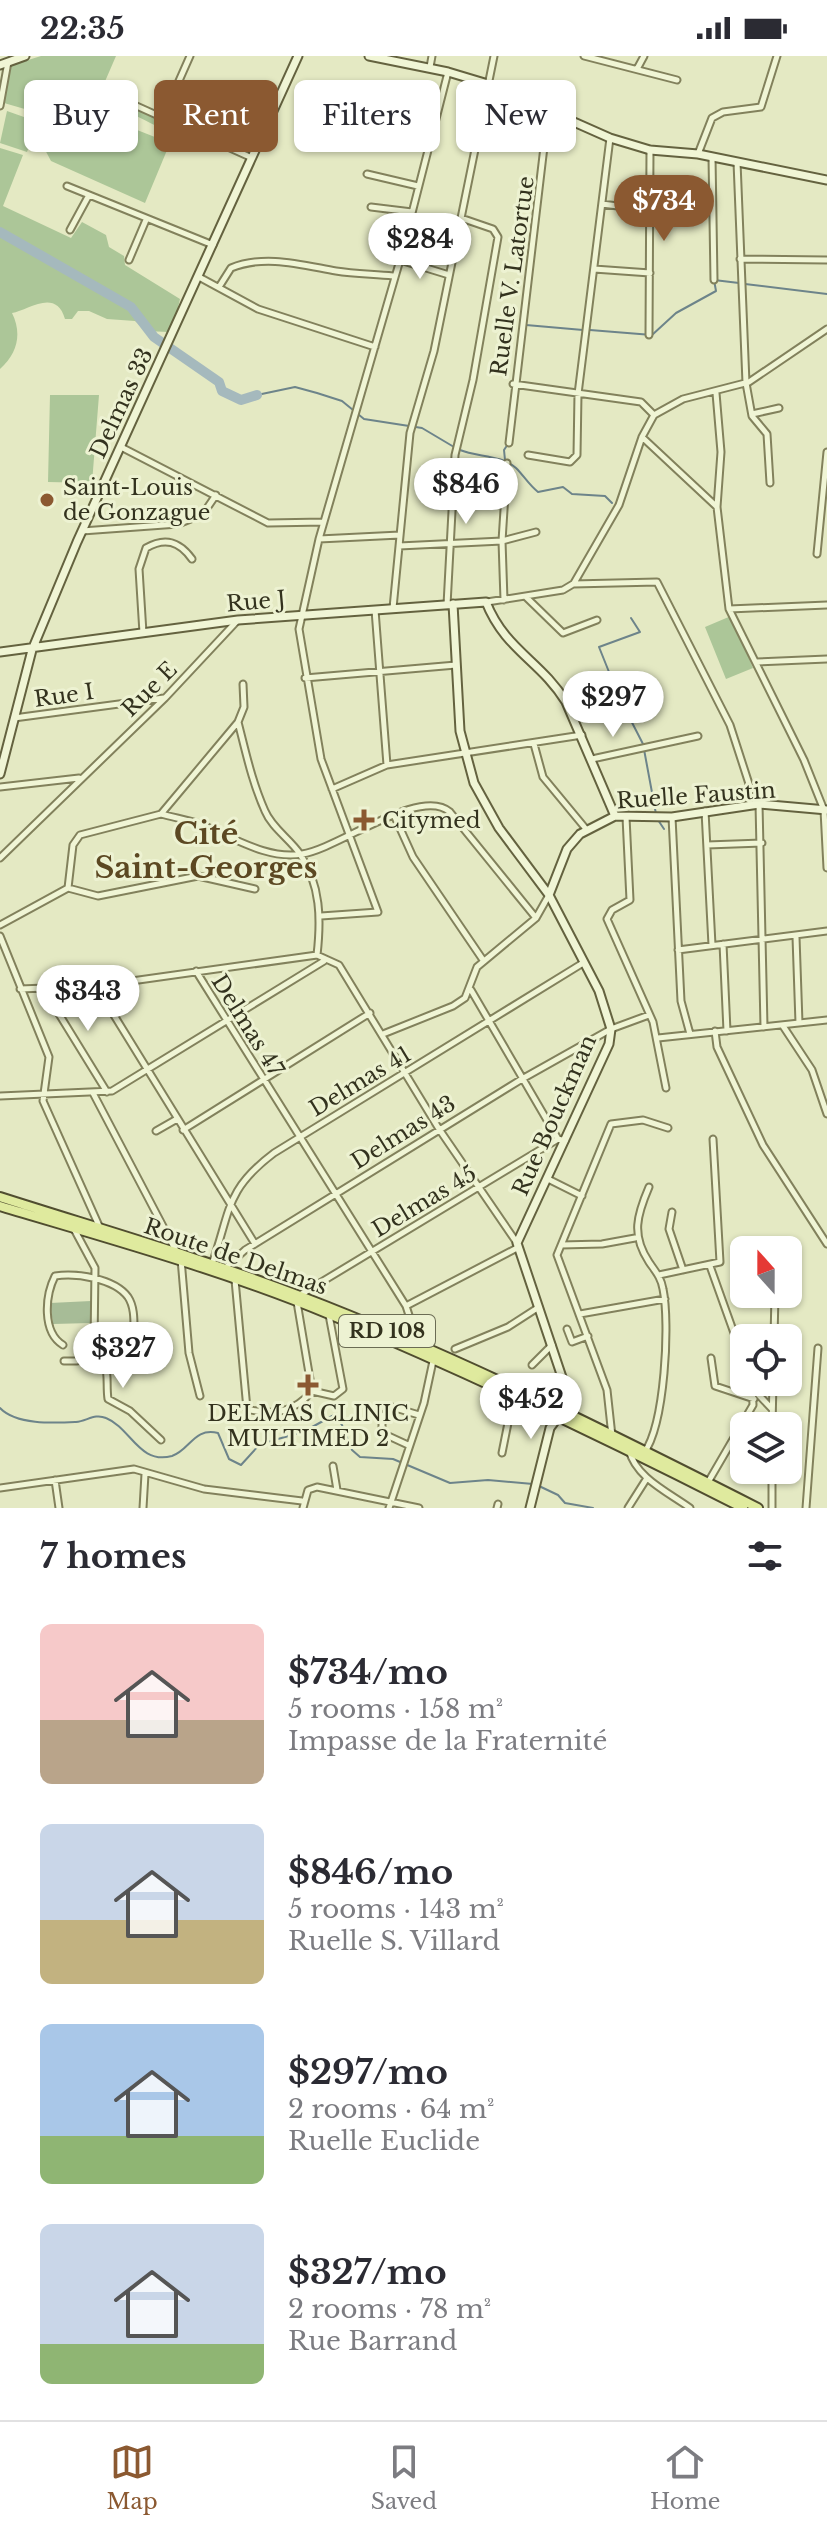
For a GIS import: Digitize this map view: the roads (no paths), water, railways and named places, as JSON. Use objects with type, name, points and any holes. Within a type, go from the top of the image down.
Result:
[{"type":"main road","name":"Route de Delmas","points":[[0,1197],[298,1298],[418,1344],[644,1453],[743,1508]]},
{"type":"main road","name":"Route de Delmas","points":[[0,1206],[99,1233]]},
{"type":"main road","name":"Route de Delmas","points":[[223,1272],[235,1279],[298,1298],[513,1398],[560,1415]]},
{"type":"main road","name":"Route de Delmas","points":[[611,1438],[629,1450],[644,1453]]},
{"type":"main road","name":"Route de Delmas","points":[[706,1486],[758,1508]]},
{"type":"street","points":[[0,106],[4,63],[25,56]]},
{"type":"street","points":[[179,80],[190,56]]},
{"type":"street","name":"Delmas 33","points":[[0,774],[3,746],[14,718],[32,650],[82,531],[298,56]]},
{"type":"street","points":[[369,56],[430,67],[475,80]]},
{"type":"street","points":[[430,67],[432,56]]},
{"type":"street","points":[[489,80],[494,56]]},
{"type":"street","points":[[584,56],[677,80]]},
{"type":"street","points":[[637,69],[644,56]]},
{"type":"street","points":[[698,154],[716,115],[761,107],[777,56]]},
{"type":"street","points":[[321,916],[378,912],[321,759],[305,678],[299,629],[301,615],[319,539],[400,260],[448,72]]},
{"type":"street","points":[[576,124],[650,150],[698,154],[827,180]]},
{"type":"street","points":[[528,455],[570,462],[575,460],[578,449],[578,394],[610,138]]},
{"type":"street","points":[[649,335],[650,150]]},
{"type":"street","points":[[239,152],[252,158]]},
{"type":"street","points":[[393,608],[410,433],[434,351],[474,152]]},
{"type":"street","name":"Ruelle V. Latortue","points":[[509,443],[513,384],[543,152]]},
{"type":"street","points":[[712,157],[714,280]]},
{"type":"street","points":[[737,161],[747,383],[752,414],[767,434],[770,483]]},
{"type":"street","points":[[367,174],[418,186]]},
{"type":"street","points":[[67,186],[213,245]]},
{"type":"street","points":[[70,230],[89,195]]},
{"type":"street","points":[[602,204],[649,210]]},
{"type":"street","points":[[371,207],[412,212]]},
{"type":"street","name":"Rue Bouckman","points":[[461,218],[493,229],[498,237],[473,380],[455,455],[450,605],[460,731],[474,783],[499,828],[549,895],[599,991],[611,1029],[609,1044],[562,1140],[517,1246]]},
{"type":"street","points":[[129,260],[146,220]]},
{"type":"street","points":[[740,259],[827,260]]},
{"type":"street","points":[[400,260],[449,275]]},
{"type":"street","points":[[219,287],[231,268],[254,262],[278,261],[339,272],[393,276]]},
{"type":"street","points":[[594,269],[650,273]]},
{"type":"street","points":[[199,277],[258,309],[375,347]]},
{"type":"street","points":[[573,584],[619,505],[642,437],[654,415],[683,399],[747,383],[827,329]]},
{"type":"street","points":[[513,384],[641,402],[654,415]]},
{"type":"street","points":[[716,393],[721,452],[717,507],[729,609],[826,810],[827,868]]},
{"type":"street","points":[[752,414],[779,408]]},
{"type":"street","points":[[642,437],[717,507]]},
{"type":"street","points":[[121,447],[268,523],[324,522]]},
{"type":"street","points":[[817,554],[827,455]]},
{"type":"street","points":[[504,600],[502,541],[507,463]]},
{"type":"street","points":[[82,531],[178,524],[203,514],[216,495]]},
{"type":"street","points":[[399,546],[450,541],[502,541],[536,532]]},
{"type":"street","points":[[319,539],[400,535]]},
{"type":"street","points":[[143,633],[139,569],[146,548],[164,540],[174,542],[192,559]]},
{"type":"street","points":[[615,816],[574,715],[558,689],[496,629],[486,602],[526,597],[573,584],[657,582],[730,725],[751,790]]},
{"type":"street","points":[[526,597],[563,633],[597,620]]},
{"type":"street","name":"Rue J","points":[[0,652],[238,620],[486,602]]},
{"type":"street","points":[[729,609],[827,605]]},
{"type":"street","points":[[375,610],[387,765]]},
{"type":"street","name":"Rue E","points":[[0,858],[80,777],[165,698],[238,620]]},
{"type":"street","points":[[756,662],[827,659]]},
{"type":"street","points":[[305,678],[456,665]]},
{"type":"street","points":[[161,814],[238,722],[244,707],[243,684]]},
{"type":"street","points":[[574,715],[652,690]]},
{"type":"street","name":"Rue I","points":[[14,718],[165,698]]},
{"type":"street","points":[[238,722],[251,779],[266,815],[301,855],[321,916],[317,955]]},
{"type":"street","points":[[332,789],[387,765],[582,735]]},
{"type":"street","points":[[592,759],[698,736]]},
{"type":"street","points":[[534,744],[543,777],[586,829]]},
{"type":"street","points":[[0,787],[80,777]]},
{"type":"street","points":[[759,804],[764,1027]]},
{"type":"street","name":"Ruelle Faustin","points":[[470,989],[477,967],[483,960],[536,918],[549,895],[567,849],[586,829],[615,816],[672,817],[759,804],[826,810]]},
{"type":"street","points":[[68,888],[73,845],[80,835],[161,814],[200,825],[260,850],[301,855],[421,806],[446,809],[536,918]]},
{"type":"street","points":[[705,811],[712,945]]},
{"type":"street","points":[[394,815],[413,857],[483,960]]},
{"type":"street","points":[[626,817],[626,872],[631,895],[626,904],[612,910],[607,919],[658,1038],[666,1088]]},
{"type":"street","points":[[672,817],[681,1001],[690,1034]]},
{"type":"street","points":[[707,845],[762,843]]},
{"type":"street","points":[[0,925],[68,888],[98,896],[198,876],[255,889]]},
{"type":"street","points":[[678,950],[827,931]]},
{"type":"street","points":[[0,936],[49,1057],[43,1101],[99,1233]]},
{"type":"street","points":[[796,937],[799,1023]]},
{"type":"street","points":[[723,944],[727,1031]]},
{"type":"street","points":[[20,989],[96,986],[317,955],[324,961],[339,965],[439,1129],[517,1246],[540,1306],[570,1401],[560,1415],[530,1508]]},
{"type":"street","points":[[0,1096],[42,1092],[107,1092],[147,1071],[324,961]]},
{"type":"street","name":"Delmas 41","points":[[211,1268],[227,1221],[229,1202],[248,1173],[300,1137],[583,963]]},
{"type":"street","name":"Delmas 47","points":[[196,971],[406,1306],[418,1344]]},
{"type":"street","points":[[96,986],[255,1244]]},
{"type":"street","points":[[43,988],[107,1092]]},
{"type":"street","points":[[383,1034],[453,1006],[470,989],[522,1079],[562,1140]]},
{"type":"street","points":[[183,1130],[261,1078],[370,1013]]},
{"type":"street","name":"Delmas 43","points":[[223,1272],[255,1244],[439,1129],[611,1029],[649,1015]]},
{"type":"street","points":[[658,1038],[827,1020]]},
{"type":"street","points":[[782,1026],[812,1070],[827,1114]]},
{"type":"street","points":[[715,1031],[717,1047],[763,1145],[827,1244]]},
{"type":"street","points":[[93,1093],[180,1259],[185,1324],[200,1396]]},
{"type":"street","points":[[156,1131],[177,1119]]},
{"type":"street","points":[[611,1438],[607,1390],[580,1314],[560,1272],[557,1255],[611,1124],[643,1120],[668,1128]]},
{"type":"street","points":[[659,1275],[720,1262],[713,1139]]},
{"type":"street","name":"Delmas 45","points":[[298,1298],[478,1186],[562,1140]]},
{"type":"street","points":[[548,1179],[582,1196]]},
{"type":"street","points":[[644,1453],[656,1418],[668,1334],[659,1275],[636,1238],[638,1214],[649,1187]]},
{"type":"street","points":[[672,1212],[669,1229],[683,1270]]},
{"type":"street","points":[[64,1361],[77,1361],[91,1351],[97,1279],[95,1268],[73,1228]]},
{"type":"street","points":[[561,1245],[602,1244],[636,1238]]},
{"type":"street","points":[[406,1306],[517,1246]]},
{"type":"street","points":[[710,1266],[731,1324]]},
{"type":"street","points":[[63,1345],[54,1339],[50,1331],[50,1286],[55,1276],[69,1274],[97,1279],[129,1298],[134,1328]]},
{"type":"street","points":[[235,1279],[247,1409],[287,1411],[296,1408],[312,1391]]},
{"type":"street","points":[[298,1298],[312,1391]]},
{"type":"street","points":[[580,1314],[665,1299]]},
{"type":"street","points":[[455,1349],[508,1327],[540,1306]]},
{"type":"street","points":[[312,1391],[334,1396],[343,1389],[329,1314]]},
{"type":"street","points":[[567,1329],[572,1342],[588,1336]]},
{"type":"street","points":[[532,1365],[553,1344]]},
{"type":"street","points":[[806,1508],[818,1348]]},
{"type":"street","points":[[91,1351],[101,1357],[107,1369],[108,1399],[130,1411],[161,1440]]},
{"type":"street","points":[[711,1358],[715,1386],[754,1399]]},
{"type":"street","points":[[390,1505],[433,1361]]},
{"type":"street","points":[[706,1486],[754,1396]]},
{"type":"street","points":[[760,1396],[772,1409]]},
{"type":"street","points":[[772,1396],[772,1409]]},
{"type":"street","points":[[502,1453],[513,1398]]},
{"type":"street","points":[[408,1445],[382,1433],[382,1417],[392,1407],[419,1415]]},
{"type":"street","points":[[629,1450],[631,1460],[647,1478],[690,1508]]},
{"type":"street","points":[[333,1466],[337,1490]]},
{"type":"street","points":[[0,1488],[123,1468],[204,1489],[303,1505],[308,1490],[317,1487],[390,1505],[419,1508]]},
{"type":"street","points":[[143,1508],[145,1474]]},
{"type":"street","points":[[628,1508],[647,1478]]},
{"type":"street","points":[[55,1480],[59,1508]]},
{"type":"street","points":[[772,1484],[772,1508]]},
{"type":"waterway","points":[[0,232],[131,307],[154,337],[219,382],[222,391],[241,400],[257,395]]},
{"type":"waterway","points":[[590,330],[652,335],[676,313],[716,291],[714,280],[739,283]]},
{"type":"waterway","points":[[745,284],[827,294]]},
{"type":"waterway","points":[[526,325],[583,330]]},
{"type":"waterway","points":[[257,395],[295,387],[342,401],[364,419],[422,428],[454,447]]},
{"type":"waterway","points":[[505,460],[504,450],[508,444]]},
{"type":"waterway","points":[[460,450],[510,464],[538,492],[563,487],[572,494],[605,496],[612,503]]},
{"type":"waterway","points":[[619,697],[599,647],[640,632],[631,618]]},
{"type":"waterway","points":[[622,703],[643,744],[656,814]]},
{"type":"waterway","points":[[658,820],[664,829]]},
{"type":"waterway","points":[[0,1408],[16,1418],[36,1422],[76,1422],[102,1417],[115,1423],[143,1451],[161,1457],[178,1453],[203,1433],[218,1433],[229,1459],[241,1465],[260,1444],[303,1432],[334,1415],[342,1425],[352,1450],[360,1457],[393,1459],[450,1483],[488,1480],[533,1484]]},
{"type":"waterway","points":[[539,1486],[558,1495],[565,1503],[593,1508]]},
{"type":"place","name":"Saint-Louis de Gonzague","points":[[47,500]]},
{"type":"place","name":"Citymed","points":[[364,820]]},
{"type":"place","name":"DELMAS CLINIC MULTIMED 2","points":[[308,1385]]},
{"type":"district","name":"Cité Saint-Georges","points":[[206,851]]}]
